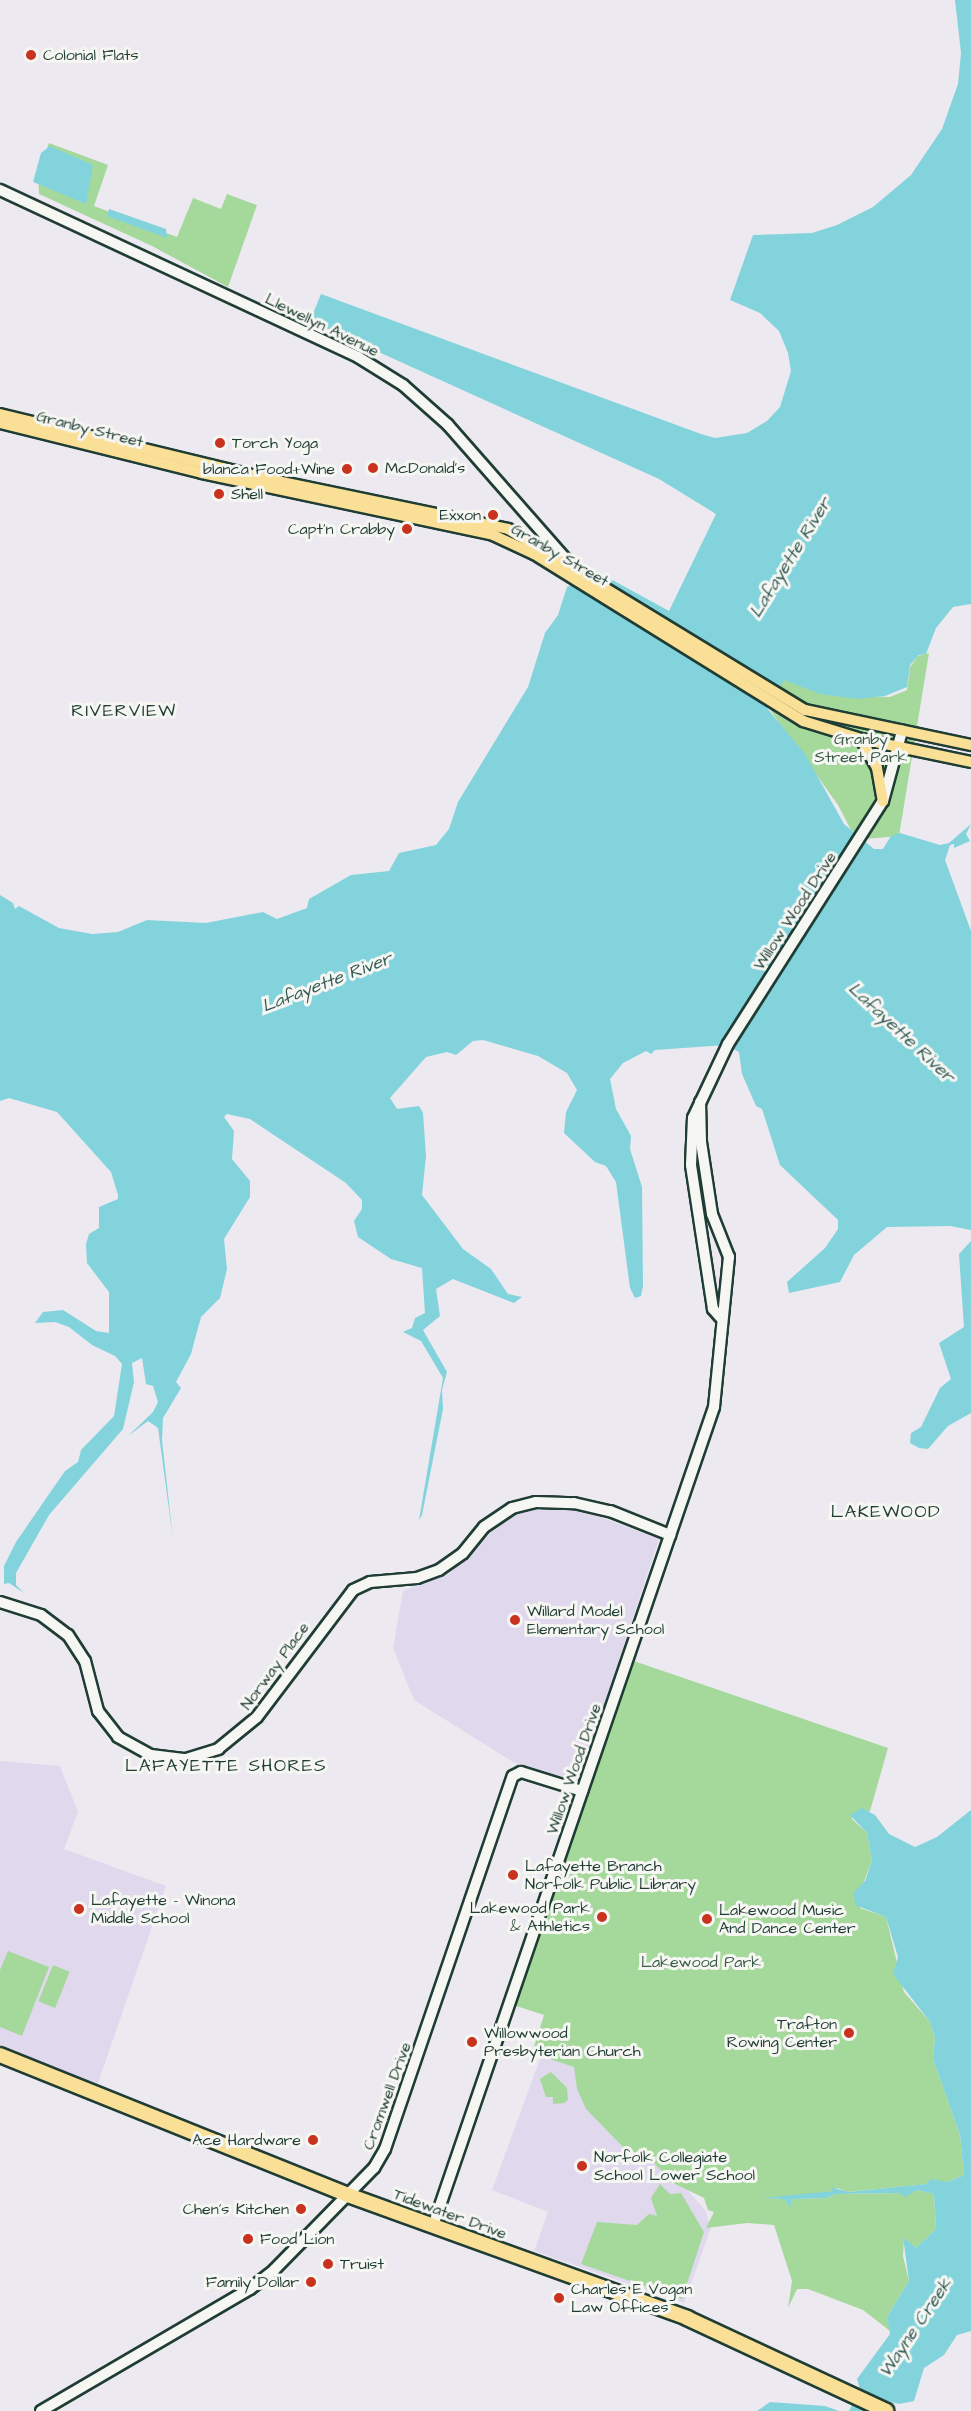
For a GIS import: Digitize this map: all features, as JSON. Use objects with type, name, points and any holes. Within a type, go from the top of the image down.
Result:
[{"type":"highway","name":"Tidewater Drive","points":[[0,2055],[348,2195],[687,2318],[883,2410]]},
{"type":"main road","name":"Granby Street","points":[[0,414],[277,481],[508,529],[799,713],[861,740],[971,762]]},
{"type":"main road","name":"Granby Street","points":[[0,423],[211,474],[486,533],[570,570]]},
{"type":"main road","name":"Granby Street","points":[[799,713],[971,745]]},
{"type":"main road","points":[[861,740],[877,768],[883,801]]},
{"type":"street","name":"Llewellyn Avenue","points":[[0,190],[358,357],[425,403],[570,570]]},
{"type":"street","name":"Willow Wood Drive","points":[[720,1317],[713,1309],[691,1165],[691,1130],[700,1102],[720,1060],[883,801],[902,731]]},
{"type":"street","name":"Willow Wood Drive","points":[[433,2226],[714,1407],[720,1317],[724,1309],[729,1257],[712,1214],[701,1142],[700,1102]]},
{"type":"street","name":"Norway Place","points":[[0,1602],[41,1616],[68,1635],[85,1661],[98,1711],[118,1737],[151,1755],[195,1757],[218,1749],[258,1717],[353,1590],[369,1582],[417,1578],[439,1570],[463,1553],[484,1527],[512,1508],[548,1501],[581,1505],[641,1529],[670,1535]]},
{"type":"street","name":"Cromwell Drive","points":[[41,2411],[250,2289],[374,2168],[385,2150],[513,1776],[521,1772],[582,1791]]},
{"type":"shaded area","name":"Willard Model Elementary School","points":[[551,1506],[576,1508],[659,1539],[578,1785],[513,1762],[414,1700],[393,1648],[403,1591],[449,1574],[507,1517],[525,1509]]},
{"type":"shaded area","name":"Lafayette - Winona Middle School","points":[[0,1761],[60,1766],[78,1812],[64,1849],[166,1886],[97,2086],[0,2046]]},
{"type":"shaded area","name":"Norfolk Collegiate School Lower School","points":[[541,2056],[574,2067],[583,2091],[680,2182],[705,2210],[711,2228],[684,2303],[534,2251],[548,2212],[492,2190]]},
{"type":"green space","points":[[49,143],[108,165],[94,206],[177,237],[193,198],[221,209],[227,194],[257,205],[228,287],[152,246],[39,194],[38,172]]},
{"type":"green space","name":"Granby Street Park","points":[[929,653],[899,836],[865,839],[851,830],[838,805],[763,700],[785,676],[853,696],[890,697],[907,690],[910,667],[918,656]]},
{"type":"green space","name":"Lakewood Park","points":[[628,1659],[888,1748],[870,1811],[851,1818],[867,1833],[872,1860],[863,1884],[860,1908],[886,1917],[904,1992],[930,2022],[935,2037],[933,2059],[960,2135],[964,2175],[948,2182],[848,2192],[837,2188],[833,2192],[767,2198],[784,2199],[790,2205],[788,2200],[791,2199],[827,2198],[836,2194],[899,2193],[905,2196],[917,2190],[934,2194],[936,2229],[916,2248],[904,2239],[903,2256],[909,2281],[887,2317],[890,2331],[863,2310],[808,2289],[797,2289],[788,2308],[792,2281],[774,2225],[747,2223],[706,2228],[714,2212],[708,2210],[704,2198],[673,2183],[652,2161],[623,2147],[586,2109],[577,2089],[574,2067],[532,2053],[544,2015],[510,2004]]},
{"type":"green space","points":[[8,1951],[49,1967],[22,2036],[0,2027],[0,1970]]},
{"type":"green space","points":[[53,1965],[70,1972],[55,2008],[38,2001]]},
{"type":"green space","points":[[551,2072],[567,2088],[568,2100],[564,2103],[553,2104],[553,2097],[546,2097],[540,2079]]},
{"type":"green space","points":[[660,2184],[670,2194],[681,2193],[704,2232],[682,2299],[581,2264],[597,2222],[637,2225],[649,2214],[657,2216],[651,2198]]},
{"type":"water","name":"Lafayette River","points":[[955,0],[971,0],[971,604],[953,607],[936,628],[926,654],[919,655],[910,665],[907,687],[885,696],[858,699],[820,694],[784,680],[767,708],[805,754],[844,824],[874,849],[883,849],[891,836],[900,833],[940,845],[949,843],[971,824],[966,834],[970,841],[954,848],[954,844],[950,845],[945,860],[971,931],[971,1230],[950,1226],[887,1227],[854,1255],[840,1282],[789,1293],[787,1282],[825,1248],[838,1229],[838,1220],[780,1165],[762,1109],[756,1106],[742,1074],[739,1052],[726,1045],[655,1050],[651,1054],[646,1051],[623,1063],[610,1079],[616,1109],[631,1136],[630,1149],[642,1187],[643,1286],[641,1296],[635,1298],[630,1288],[616,1182],[606,1166],[595,1162],[564,1133],[566,1112],[577,1090],[567,1073],[538,1056],[483,1040],[473,1041],[456,1055],[447,1052],[426,1057],[390,1098],[397,1109],[419,1106],[423,1113],[426,1156],[422,1195],[463,1249],[491,1269],[508,1294],[522,1297],[514,1303],[453,1279],[436,1289],[440,1316],[423,1330],[447,1372],[442,1390],[443,1409],[422,1515],[419,1520],[443,1378],[421,1341],[403,1332],[412,1328],[415,1318],[425,1313],[422,1268],[391,1259],[358,1237],[354,1221],[362,1209],[362,1200],[346,1183],[250,1119],[227,1114],[224,1117],[234,1131],[232,1159],[250,1181],[250,1197],[224,1239],[227,1269],[220,1298],[201,1317],[191,1354],[176,1382],[181,1388],[163,1418],[162,1440],[173,1539],[158,1428],[148,1421],[128,1436],[153,1412],[158,1402],[153,1386],[146,1384],[142,1358],[132,1363],[134,1382],[123,1429],[49,1515],[16,1573],[16,1585],[24,1593],[9,1583],[4,1584],[4,1566],[16,1542],[65,1471],[78,1462],[81,1450],[114,1416],[122,1364],[115,1356],[92,1345],[69,1327],[55,1322],[35,1323],[43,1312],[63,1310],[96,1331],[109,1333],[109,1292],[87,1263],[86,1244],[89,1234],[99,1228],[99,1207],[118,1199],[118,1195],[111,1172],[57,1112],[9,1098],[0,1101],[0,895],[13,903],[15,909],[19,906],[59,928],[92,934],[118,932],[147,920],[206,923],[263,912],[277,919],[307,908],[309,899],[351,875],[389,871],[399,853],[436,845],[449,829],[458,802],[528,687],[545,633],[558,615],[567,587],[596,571],[669,611],[716,514],[659,479],[310,321],[321,294],[701,434],[715,438],[747,433],[767,421],[780,407],[791,371],[788,353],[779,331],[760,313],[730,300],[753,235],[812,233],[837,225],[873,207],[911,175],[942,129],[958,84],[961,53]]},
{"type":"water","points":[[50,146],[93,165],[86,204],[33,182],[41,153]]},
{"type":"water","points":[[109,209],[166,229],[167,238],[107,216]]},
{"type":"water","points":[[971,1241],[971,1413],[948,1426],[928,1449],[919,1448],[910,1443],[911,1433],[921,1427],[940,1388],[951,1379],[939,1343],[964,1327],[959,1254]]},
{"type":"water","name":"Wayne Creek","points":[[862,1808],[875,1815],[889,1834],[915,1847],[937,1837],[971,1810],[971,2331],[957,2335],[944,2355],[924,2368],[914,2401],[899,2404],[884,2400],[877,2411],[849,2411],[860,2390],[857,2379],[890,2334],[887,2317],[909,2281],[903,2237],[916,2248],[936,2229],[934,2194],[917,2190],[905,2197],[899,2193],[836,2194],[827,2198],[791,2199],[791,2207],[784,2199],[761,2198],[834,2191],[830,2187],[849,2192],[926,2184],[931,2179],[948,2182],[964,2175],[960,2135],[933,2059],[935,2037],[930,2022],[893,1974],[898,1957],[886,1917],[855,1905],[854,1892],[865,1881],[872,1860],[867,1833],[850,1815]]},
{"type":"water","points":[[770,2402],[825,2406],[839,2411],[757,2411]]},
{"type":"place","name":"Colonial Flats","points":[[31,55]]},
{"type":"place","name":"Torch Yoga","points":[[220,443]]},
{"type":"place","name":"McDonald's","points":[[373,468]]},
{"type":"place","name":"blanca Food+Wine","points":[[347,469]]},
{"type":"place","name":"Shell","points":[[219,494]]},
{"type":"place","name":"Exxon","points":[[493,515]]},
{"type":"place","name":"Capt'n Crabby","points":[[407,529]]},
{"type":"place","name":"Willard Model Elementary School","points":[[515,1620]]},
{"type":"place","name":"Lafayette Branch Norfolk Public Library","points":[[513,1875]]},
{"type":"place","name":"Lafayette - Winona Middle School","points":[[79,1909]]},
{"type":"place","name":"Lakewood Park & Athletics","points":[[602,1917]]},
{"type":"place","name":"Lakewood Music And Dance Center","points":[[707,1919]]},
{"type":"place","name":"Trafton Rowing Center","points":[[849,2033]]},
{"type":"place","name":"Willowwood Presbyterian Church","points":[[472,2042]]},
{"type":"place","name":"Ace Hardware","points":[[313,2140]]},
{"type":"place","name":"Norfolk Collegiate School Lower School","points":[[582,2166]]},
{"type":"place","name":"Chen's Kitchen","points":[[301,2209]]},
{"type":"place","name":"Food Lion","points":[[248,2239]]},
{"type":"place","name":"Truist","points":[[328,2264]]},
{"type":"place","name":"Family Dollar","points":[[311,2282]]},
{"type":"place","name":"Charles E Vogan Law Offices","points":[[559,2298]]},
{"type":"district","name":"RIVERVIEW","points":[[124,711]]},
{"type":"district","name":"LAKEWOOD","points":[[886,1512]]},
{"type":"district","name":"LAFAYETTE SHORES","points":[[226,1766]]}]
